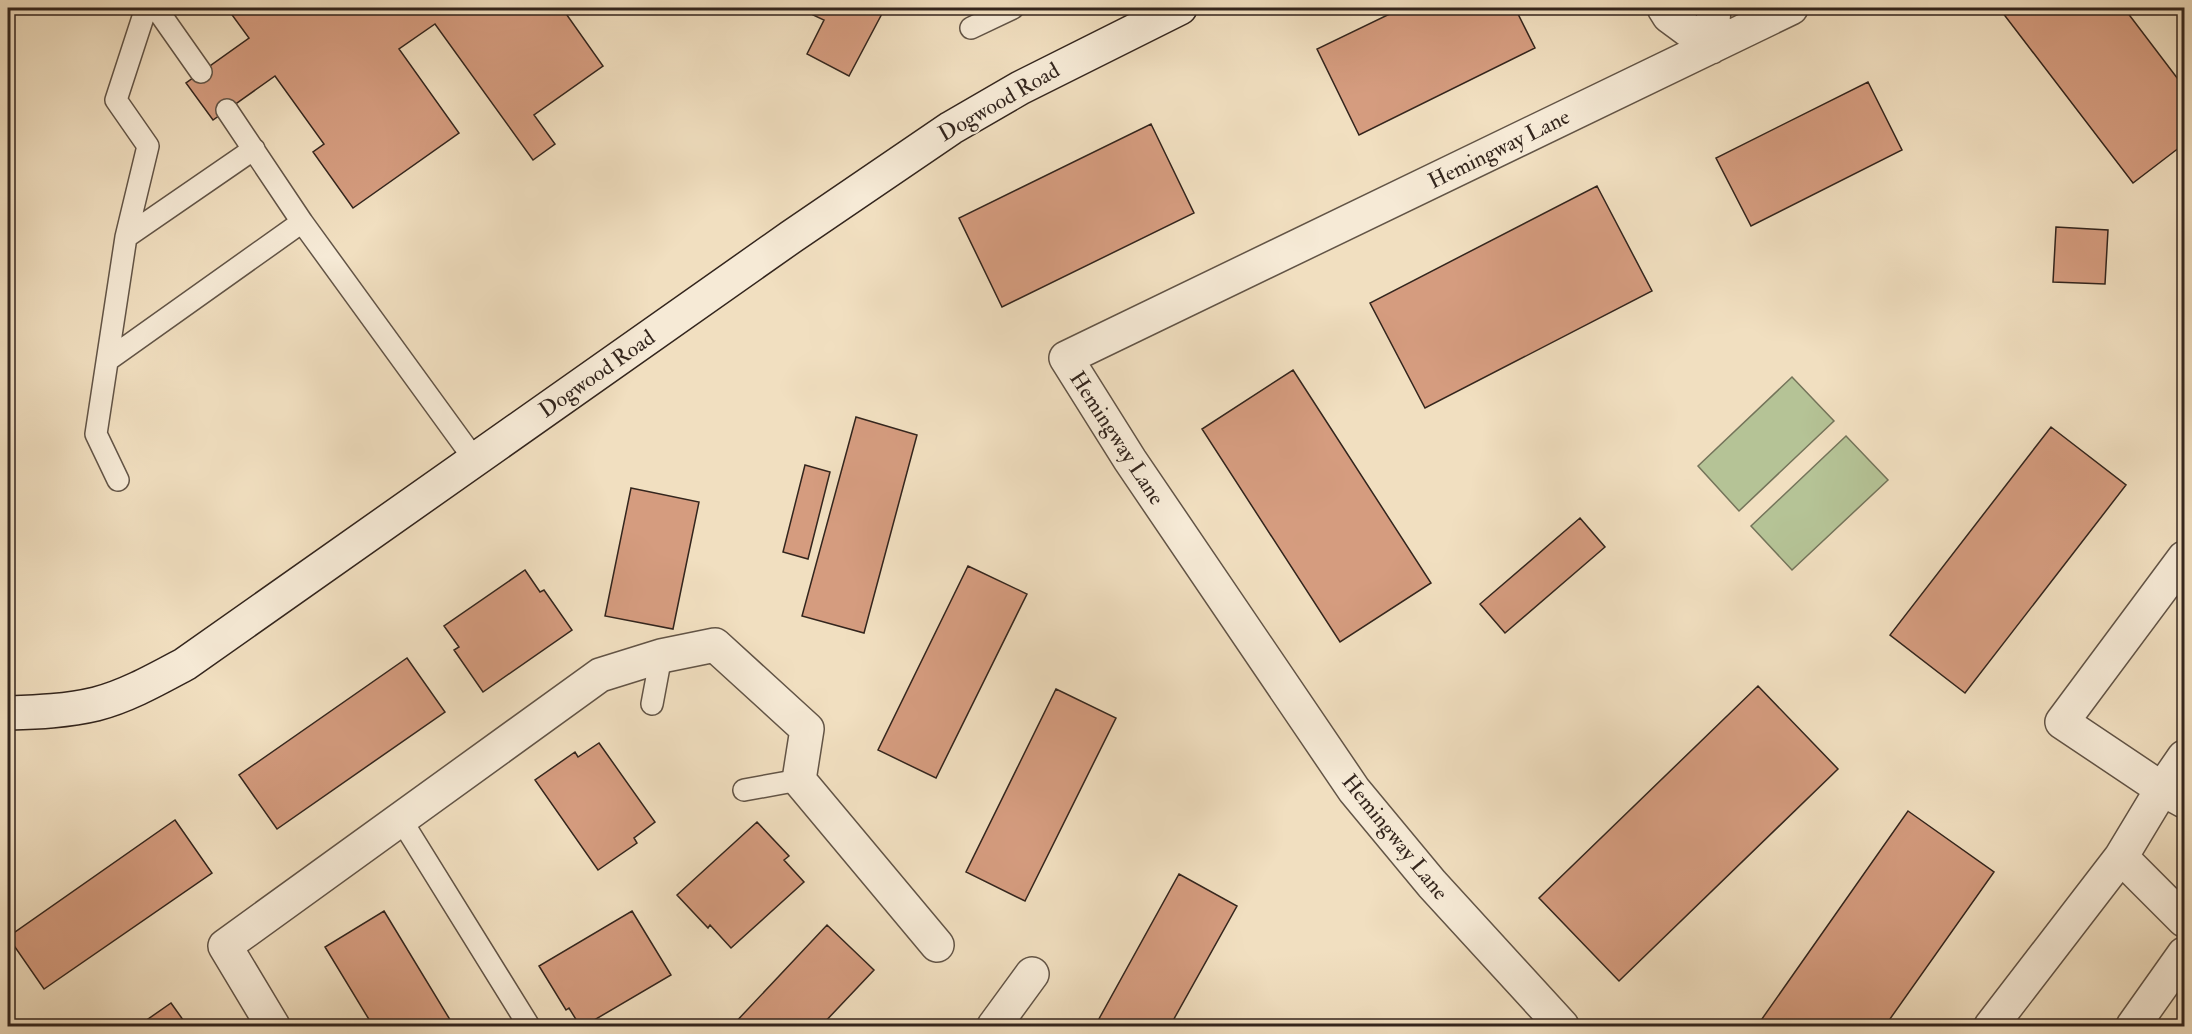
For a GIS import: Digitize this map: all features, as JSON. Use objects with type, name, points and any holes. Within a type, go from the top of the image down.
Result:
[{"type":"street","name":"Dogwood Road","points":[[8,713],[47,712],[96,704],[142,687],[185,664],[951,128],[1030,83],[1180,8]]},
{"type":"street","points":[[1665,8],[1669,16],[1711,48]]},
{"type":"street","points":[[1711,48],[1714,8]]},
{"type":"street","name":"Hemingway Lane","points":[[1562,1026],[1431,884],[1354,790],[1136,470],[1066,358],[1791,8]]},
{"type":"street","points":[[2173,795],[2062,722],[2184,558]]},
{"type":"street","points":[[273,1026],[225,946],[600,675],[661,656],[715,645],[807,729],[799,780],[937,945]]},
{"type":"street","points":[[1991,1026],[2121,857],[2173,795],[2184,757]]},
{"type":"street","points":[[2121,857],[2184,920]]},
{"type":"street","points":[[2133,1026],[2184,954]]},
{"type":"street","points":[[994,1026],[1032,974]]},
{"type":"lane","points":[[118,480],[96,434],[126,237],[148,146],[116,100],[146,8]]},
{"type":"lane","points":[[156,8],[201,72]]},
{"type":"lane","points":[[971,28],[1013,8]]},
{"type":"lane","points":[[227,110],[302,222],[475,460]]},
{"type":"lane","points":[[126,237],[254,149]]},
{"type":"lane","points":[[108,360],[302,222]]},
{"type":"lane","points":[[652,704],[661,656]]},
{"type":"lane","points":[[744,790],[799,780]]},
{"type":"lane","points":[[400,818],[529,1026]]},
{"type":"green space","points":[[1792,377],[1834,421],[1739,511],[1698,466]]},
{"type":"green space","points":[[1846,436],[1888,480],[1792,570],[1751,526]]},
{"type":"building","points":[[227,8],[562,8],[603,66],[534,115],[555,144],[533,160],[435,24],[399,49],[459,133],[353,208],[313,152],[324,144],[275,76],[213,120],[186,83],[249,38]]},
{"type":"building","points":[[817,8],[885,8],[849,76],[807,54],[824,20],[813,15]]},
{"type":"building","points":[[1402,8],[1515,8],[1535,48],[1359,135],[1317,49]]},
{"type":"building","points":[[1999,8],[2124,8],[2184,87],[2184,144],[2133,183]]},
{"type":"building","points":[[1868,82],[1902,150],[1751,226],[1716,158]]},
{"type":"building","points":[[1151,124],[1194,213],[1002,307],[959,218]]},
{"type":"building","points":[[1597,186],[1652,291],[1425,408],[1370,303]]},
{"type":"building","points":[[2056,227],[2108,230],[2105,284],[2053,282]]},
{"type":"building","points":[[1293,370],[1431,583],[1340,642],[1202,429]]},
{"type":"building","points":[[856,417],[917,435],[864,633],[802,616]]},
{"type":"building","points":[[2051,427],[2126,485],[1965,693],[1890,635]]},
{"type":"building","points":[[805,465],[830,472],[808,559],[783,552]]},
{"type":"building","points":[[631,488],[699,502],[673,629],[605,616]]},
{"type":"building","points":[[1580,518],[1605,547],[1505,633],[1480,604]]},
{"type":"building","points":[[968,566],[1027,594],[936,778],[878,750]]},
{"type":"building","points":[[525,570],[540,592],[544,590],[572,630],[483,692],[454,650],[459,647],[444,626]]},
{"type":"building","points":[[407,658],[445,712],[277,829],[239,775]]},
{"type":"building","points":[[1758,686],[1838,769],[1619,981],[1539,898]]},
{"type":"building","points":[[1056,689],[1116,718],[1025,901],[966,872]]},
{"type":"building","points":[[599,743],[655,822],[634,838],[637,843],[598,870],[535,780],[575,752],[578,757]]},
{"type":"building","points":[[1908,811],[1994,872],[1885,1026],[1757,1026]]},
{"type":"building","points":[[175,820],[212,873],[44,989],[8,937]]},
{"type":"building","points":[[757,822],[789,856],[784,860],[804,882],[731,948],[710,925],[708,928],[677,895]]},
{"type":"building","points":[[1179,874],[1237,906],[1170,1026],[1095,1026]]},
{"type":"building","points":[[384,911],[452,1023],[446,1026],[373,1026],[325,947]]},
{"type":"building","points":[[632,911],[671,975],[584,1026],[580,1026],[569,1008],[566,1010],[539,966]]},
{"type":"building","points":[[827,925],[874,970],[821,1026],[732,1026]]},
{"type":"building","points":[[171,1003],[186,1024],[183,1026],[138,1026]]}]
